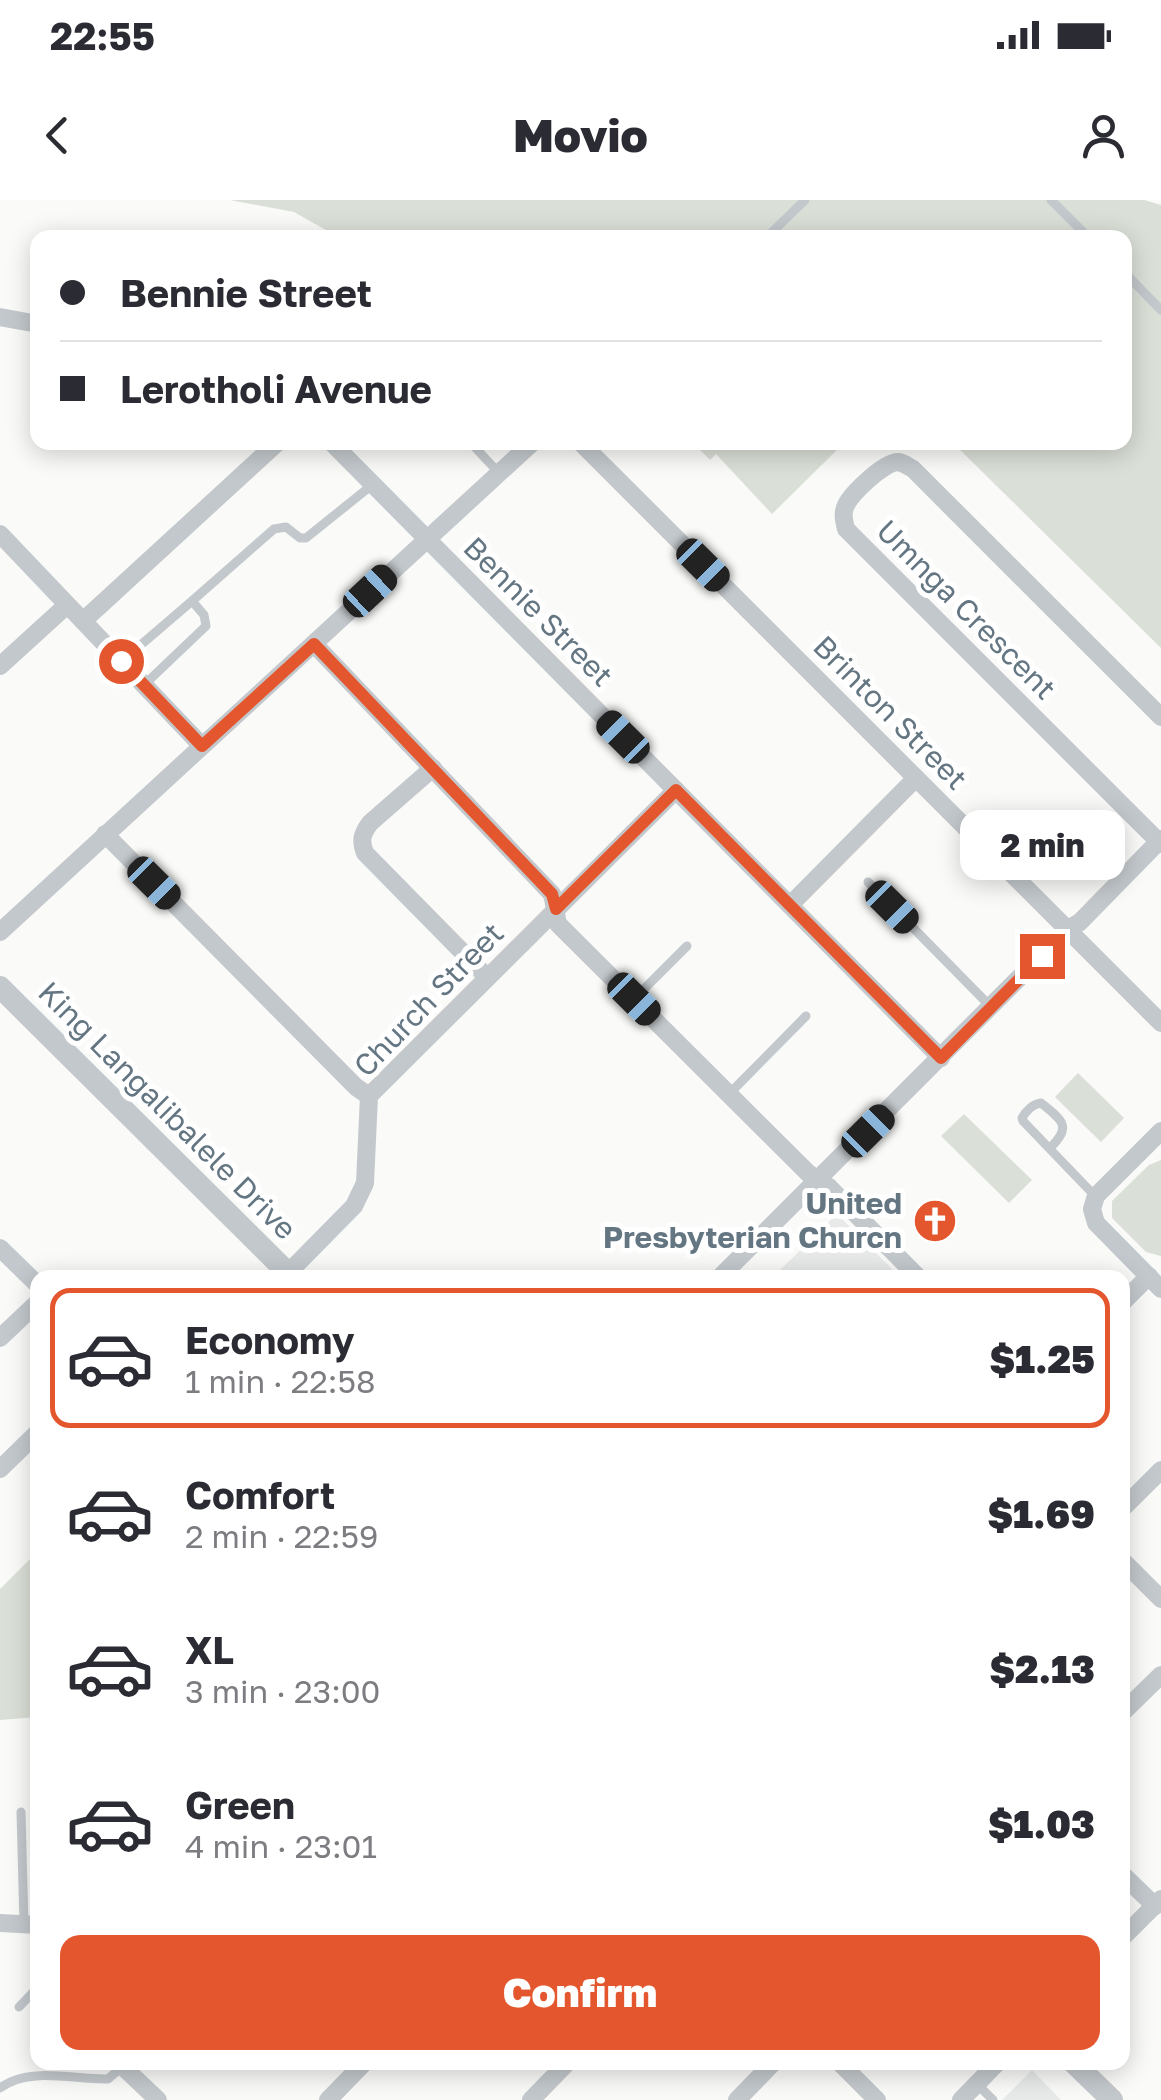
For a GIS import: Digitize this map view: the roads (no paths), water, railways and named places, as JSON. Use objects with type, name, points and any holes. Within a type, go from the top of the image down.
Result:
[{"type":"street","points":[[0,317],[30,323]]},
{"type":"street","points":[[82,621],[269,450]]},
{"type":"street","name":"Bennie Street","points":[[339,450],[941,1058]]},
{"type":"street","points":[[0,932],[524,450]]},
{"type":"street","name":"Brinton Street","points":[[588,450],[1161,1023]]},
{"type":"street","name":"Umnga Crescent","points":[[1160,841],[846,530],[844,506],[894,462],[913,469],[1161,717]]},
{"type":"street","points":[[0,534],[202,746]]},
{"type":"street","points":[[0,666],[67,605]]},
{"type":"street","points":[[314,644],[552,894],[558,924],[911,1270]]},
{"type":"street","points":[[433,768],[370,823],[362,833],[361,843],[365,853],[487,977]]},
{"type":"street","points":[[790,905],[916,778]]},
{"type":"street","name":"Church Street","points":[[294,1270],[361,1195],[365,1183],[369,1096],[676,790]]},
{"type":"street","points":[[105,834],[369,1096]]},
{"type":"street","points":[[727,1270],[1160,841]]},
{"type":"street","name":"King Langalibalele Drive","points":[[0,987],[282,1270]]},
{"type":"street","points":[[1130,1297],[1157,1278],[1096,1223],[1092,1208],[1096,1196],[1161,1130]]},
{"type":"street","points":[[0,1248],[30,1277]]},
{"type":"street","points":[[0,1338],[30,1310]]},
{"type":"street","points":[[0,1470],[30,1440]]},
{"type":"street","points":[[1130,1501],[1161,1470]]},
{"type":"street","points":[[1130,1568],[1161,1599]]},
{"type":"street","points":[[1130,1706],[1161,1675]]},
{"type":"street","points":[[1130,1880],[1158,1902],[1130,1930]]},
{"type":"street","points":[[0,1923],[30,1924]]},
{"type":"street","points":[[125,2070],[158,2100]]},
{"type":"street","points":[[328,2100],[357,2070]]},
{"type":"street","points":[[530,2100],[560,2070]]},
{"type":"street","points":[[737,2100],[766,2070]]},
{"type":"street","points":[[847,2070],[876,2100]]},
{"type":"street","points":[[960,2100],[990,2070]]},
{"type":"street","points":[[1082,2070],[1112,2100]]},
{"type":"lane","points":[[774,230],[805,200]]},
{"type":"lane","points":[[1051,200],[1082,230]]},
{"type":"lane","points":[[1132,281],[1161,310]]},
{"type":"lane","points":[[477,450],[499,473]]},
{"type":"lane","points":[[121,661],[274,529],[286,527],[300,538],[312,536],[372,484]]},
{"type":"lane","points":[[144,685],[206,626],[204,615],[192,600]]},
{"type":"lane","points":[[868,882],[991,1007]]},
{"type":"lane","points":[[634,999],[687,946]]},
{"type":"lane","points":[[729,1094],[806,1016]]},
{"type":"lane","points":[[1050,1148],[1063,1128],[1041,1102],[1022,1118],[1050,1148],[1096,1196]]},
{"type":"lane","points":[[21,1812],[30,1913]]},
{"type":"lane","points":[[20,2007],[30,1996]]},
{"type":"lane","points":[[0,2088],[8,2082],[40,2076],[108,2079],[116,2070]]},
{"type":"lane","points":[[977,2084],[993,2100]]},
{"type":"place","name":"United Presbyterian Churcn","points":[[935,1221]]}]
